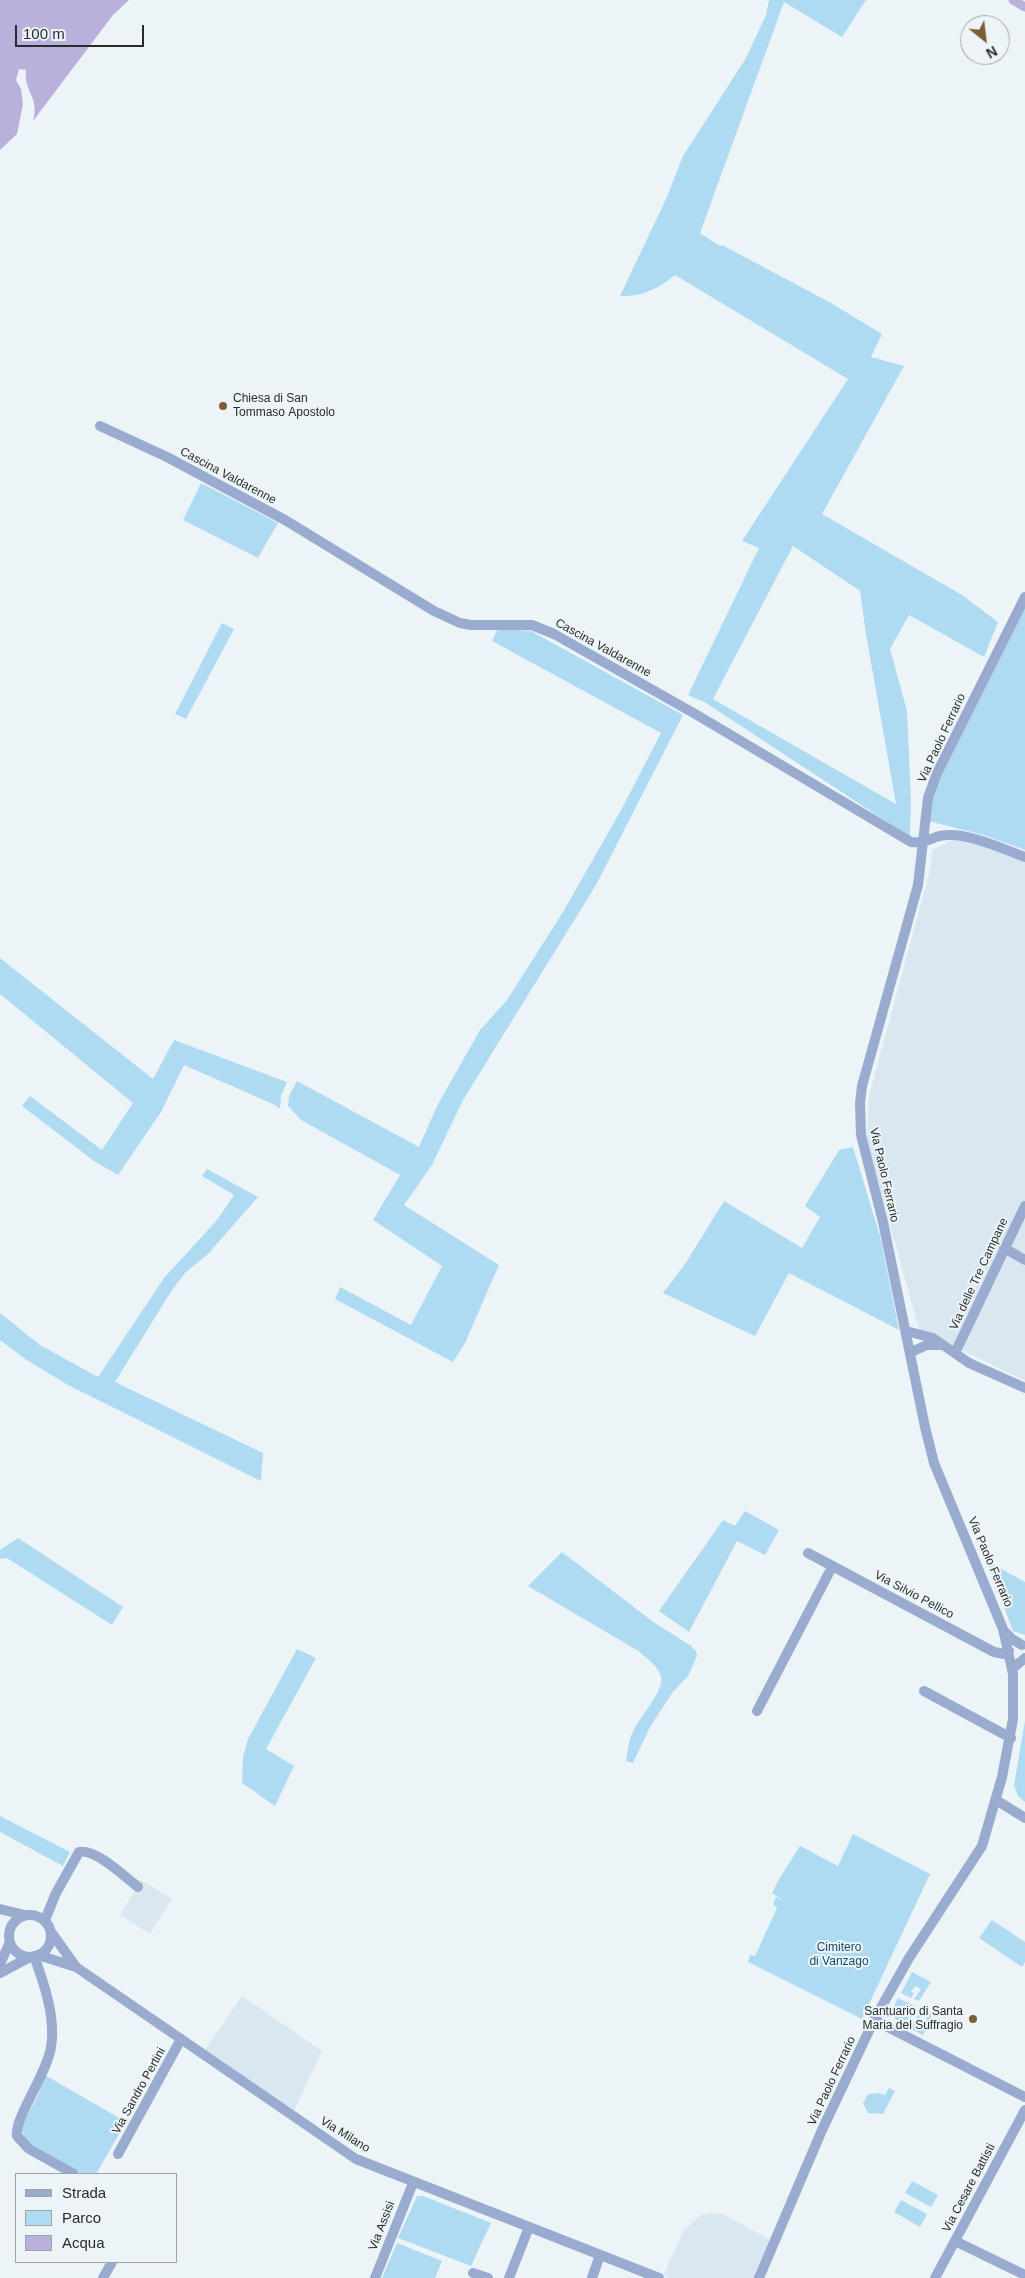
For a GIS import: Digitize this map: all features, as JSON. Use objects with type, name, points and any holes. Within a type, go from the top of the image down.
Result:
[{"type":"street","name":"Cascina Valdarenne","points":[[100,426],[167,457],[285,520],[442,615],[471,625],[532,625],[554,634],[697,715],[910,842],[924,844]]},
{"type":"street","name":"Via Paolo Ferrario","points":[[759,2278],[822,2130],[874,2020],[910,1958],[978,1854],[986,1836],[1011,1738],[1014,1711],[1015,1660],[1004,1629],[934,1463],[883,1222],[861,1136],[860,1103],[862,1086],[918,885],[928,798],[937,773],[1025,597]]},
{"type":"street","points":[[924,844],[940,836],[950,835],[986,843],[1025,857]]},
{"type":"street","name":"Via delle Tre Campane","points":[[955,1352],[1025,1206]]},
{"type":"street","points":[[1004,1248],[1025,1260]]},
{"type":"street","points":[[906,1331],[926,1335],[955,1352],[969,1363],[1025,1388]]},
{"type":"street","points":[[911,1352],[927,1345],[943,1345]]},
{"type":"street","name":"Via Silvio Pellico","points":[[808,1553],[994,1652],[1004,1654],[1015,1660]]},
{"type":"street","points":[[757,1711],[832,1566]]},
{"type":"street","points":[[1004,1629],[1012,1639],[1023,1645]]},
{"type":"street","points":[[1015,1660],[1014,1649],[1023,1645]]},
{"type":"street","points":[[924,1691],[1011,1738]]},
{"type":"street","points":[[996,1800],[1025,1818]]},
{"type":"street","points":[[44,1920],[56,1893],[79,1852],[88,1852],[109,1864],[138,1887]]},
{"type":"street","points":[[0,1909],[39,1916],[44,1920],[51,1932],[48,1946],[34,1956],[0,1972]]},
{"type":"street","points":[[0,1964],[9,1940],[10,1928],[14,1922],[25,1915]]},
{"type":"street","points":[[0,1925],[18,1953],[34,1956]]},
{"type":"street","name":"Via Milano","points":[[51,1932],[76,1967]]},
{"type":"street","points":[[34,1956],[52,2024],[51,2048],[43,2072],[16,2130],[19,2140],[29,2149],[72,2173]]},
{"type":"street","name":"Via Milano","points":[[34,1956],[76,1967],[356,2159],[413,2183],[659,2278]]},
{"type":"street","points":[[874,2020],[1024,2095]]},
{"type":"street","name":"Via Sandro Pertini","points":[[118,2154],[181,2039]]},
{"type":"street","name":"Via Cesare Battisti","points":[[935,2278],[1025,2110]]},
{"type":"street","name":"Via Assisi","points":[[375,2278],[413,2183]]},
{"type":"street","points":[[509,2278],[529,2227]]},
{"type":"street","points":[[955,2241],[1025,2275]]},
{"type":"street","points":[[592,2278],[600,2255]]},
{"type":"street","points":[[102,2278],[111,2263]]},
{"type":"street","points":[[473,2273],[488,2278]]},
{"type":"shaded area","points":[[956,838],[982,844],[1025,861],[1025,1381],[919,1329],[867,1142],[869,1096],[930,870],[932,850]]},
{"type":"shaded area","points":[[141,1880],[172,1899],[150,1934],[120,1915]]},
{"type":"shaded area","points":[[242,1996],[322,2051],[293,2113],[204,2051]]},
{"type":"shaded area","points":[[723,2214],[770,2240],[754,2278],[669,2278],[663,2276],[684,2230],[701,2215]]},
{"type":"green space","points":[[769,0],[866,0],[842,37],[784,2],[700,233],[720,246],[722,245],[831,303],[882,334],[871,357],[904,366],[822,514],[962,595],[998,622],[984,657],[909,615],[890,649],[907,711],[911,800],[910,837],[706,703],[688,695],[759,548],[742,541],[848,379],[675,275],[649,291],[635,295],[620,296],[666,199],[683,156],[746,58],[766,15]],"holes":[[[793,546],[860,591],[866,634],[896,804],[713,699]]]},
{"type":"green space","points":[[201,483],[278,523],[258,558],[183,520]]},
{"type":"green space","points":[[1025,598],[1025,850],[984,835],[924,820],[927,799]]},
{"type":"green space","points":[[222,623],[234,629],[186,719],[175,714]]},
{"type":"green space","points":[[498,628],[531,631],[683,715],[596,885],[463,1100],[432,1165],[404,1205],[499,1265],[465,1343],[453,1362],[335,1299],[340,1287],[411,1325],[442,1266],[373,1220],[400,1175],[301,1120],[288,1106],[289,1096],[297,1081],[419,1147],[438,1104],[480,1030],[507,1000],[563,912],[620,812],[661,733],[492,641]]},
{"type":"green space","points":[[0,958],[153,1079],[174,1040],[287,1082],[281,1096],[280,1109],[275,1105],[184,1065],[161,1112],[118,1175],[94,1161],[22,1106],[30,1096],[102,1150],[133,1103],[0,994]]},
{"type":"green space","points":[[853,1147],[880,1236],[899,1330],[789,1273],[755,1336],[663,1293],[685,1264],[724,1201],[802,1248],[820,1217],[805,1206],[839,1150]]},
{"type":"green space","points":[[207,1169],[258,1197],[208,1254],[185,1273],[170,1293],[115,1382],[263,1453],[261,1481],[68,1385],[25,1359],[0,1340],[0,1313],[40,1345],[98,1377],[164,1278],[217,1220],[234,1195],[202,1176]]},
{"type":"green space","points":[[745,1511],[779,1530],[765,1555],[737,1541],[689,1632],[659,1611],[723,1520],[735,1526]]},
{"type":"green space","points":[[18,1538],[123,1607],[112,1625],[7,1558],[0,1559],[0,1550]]},
{"type":"green space","points":[[562,1552],[652,1621],[696,1651],[697,1656],[688,1676],[672,1693],[650,1727],[633,1763],[626,1761],[631,1737],[659,1689],[661,1682],[660,1672],[640,1652],[528,1586]]},
{"type":"green space","points":[[987,1561],[1025,1582],[1025,1635],[1013,1631]]},
{"type":"green space","points":[[297,1649],[316,1658],[266,1749],[294,1766],[275,1806],[242,1783],[243,1757],[248,1739]]},
{"type":"green space","points":[[1025,1721],[1025,1802],[1018,1796],[1014,1785]]},
{"type":"green space","points":[[0,1816],[70,1852],[63,1866],[0,1832]]},
{"type":"green space","name":"Cimitero di Vanzago","points":[[853,1834],[930,1874],[862,2019],[748,1962],[750,1955],[755,1956],[777,1908],[773,1904],[776,1897],[784,1901],[772,1893],[800,1846],[838,1866]]},
{"type":"green space","points":[[992,1920],[1025,1942],[1025,1962],[1022,1967],[979,1938]]},
{"type":"green space","points":[[912,1972],[931,1982],[919,2001],[914,1999],[921,1989],[915,1986],[911,1992],[914,1993],[911,1998],[901,1993]]},
{"type":"green space","points":[[898,1998],[916,2007],[912,2012],[902,2005],[899,2012],[910,2015],[904,2026],[893,2014]]},
{"type":"green space","points":[[921,2009],[925,2011],[923,2015],[921,2014],[918,2021],[925,2024],[928,2013],[932,2015],[923,2035],[911,2029]]},
{"type":"green space","points":[[45,2075],[126,2122],[97,2173],[81,2173],[32,2146],[25,2140],[21,2127],[38,2095]]},
{"type":"green space","points":[[889,2088],[895,2091],[883,2114],[868,2113],[863,2103],[868,2094],[879,2093],[885,2095]]},
{"type":"green space","points":[[912,2181],[938,2195],[931,2207],[905,2193]]},
{"type":"green space","points":[[417,2196],[423,2196],[491,2223],[471,2266],[398,2238]]},
{"type":"green space","points":[[901,2200],[927,2214],[920,2227],[894,2212]]},
{"type":"green space","points":[[397,2243],[442,2261],[435,2278],[382,2278]]},
{"type":"water","points":[[0,0],[129,0],[113,15],[33,121],[35,113],[27,83],[26,70],[19,69],[16,80],[21,89],[23,104],[17,134],[0,150]]},
{"type":"waterway","points":[[1013,0],[1025,7]]},
{"type":"place","name":"Chiesa di San Tommaso Apostolo","points":[[223,406]]},
{"type":"place","name":"Santuario di Santa Maria del Suffragio","points":[[973,2019]]}]
